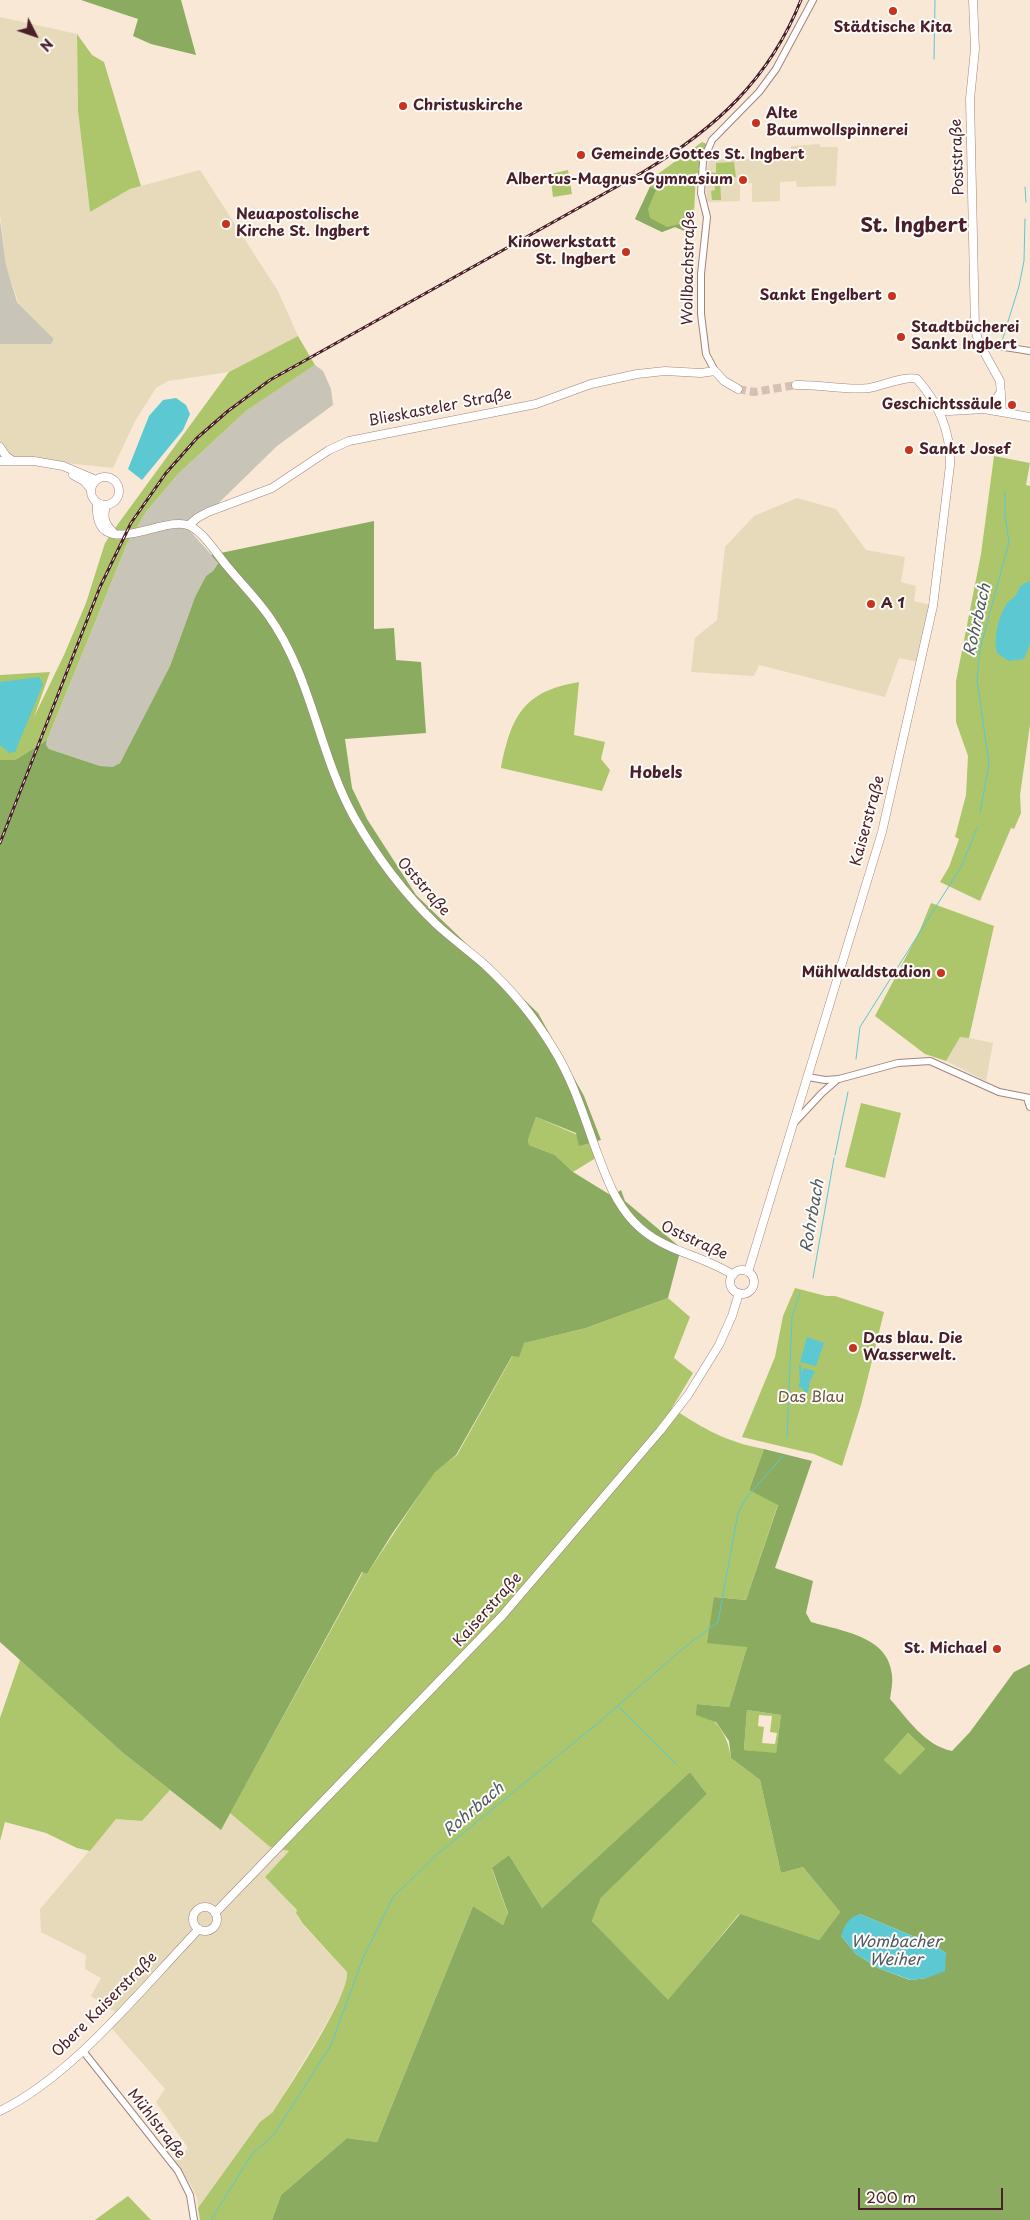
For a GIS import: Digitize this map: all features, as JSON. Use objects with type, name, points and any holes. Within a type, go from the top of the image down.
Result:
[{"type":"main road","name":"Poststraße","points":[[973,0],[975,50],[971,87],[975,329],[979,343],[1000,381],[1002,412]]},
{"type":"main road","name":"Blieskasteler Straße","points":[[189,526],[197,518],[208,512],[272,488],[329,450],[349,440],[536,404],[591,384],[637,374],[665,371],[701,374],[715,371]]},
{"type":"main road","name":"Wollbachstraße","points":[[715,371],[724,381],[738,389]]},
{"type":"main road","name":"Kaiserstraße","points":[[748,1272],[882,832],[933,606],[950,465],[950,448],[946,425],[921,383],[913,377],[858,389],[821,384],[796,385]]},
{"type":"main road","points":[[984,410],[993,403],[1001,392]]},
{"type":"main road","points":[[938,410],[984,410],[1030,417]]},
{"type":"main road","points":[[946,425],[952,417],[963,410]]},
{"type":"main road","points":[[0,446],[6,456],[13,460]]},
{"type":"main road","points":[[0,463],[13,460],[62,466],[96,480]]},
{"type":"main road","points":[[0,463],[61,470],[79,478],[91,489]]},
{"type":"main road","points":[[103,477],[111,478],[118,487],[117,499],[106,505],[97,503],[92,497],[91,489],[96,480],[103,477]]},
{"type":"main road","points":[[97,503],[96,515],[104,526],[114,533],[129,534],[175,524],[189,526]]},
{"type":"main road","points":[[104,526],[106,505]]},
{"type":"main road","name":"Oststraße","points":[[189,526],[204,538],[259,604],[289,650],[305,685],[321,741],[339,787],[356,821],[385,865],[436,923],[507,988],[531,1015],[553,1046],[568,1075],[610,1186],[625,1212],[644,1232],[660,1244],[716,1266],[733,1275]]},
{"type":"main road","points":[[739,1270],[748,1272],[754,1278],[754,1285],[746,1293],[739,1293],[731,1286],[733,1275],[739,1270]]},
{"type":"main road","name":"Kaiserstraße","points":[[215,1913],[502,1616],[660,1431],[688,1395],[716,1351],[727,1328],[739,1293]]},
{"type":"main road","points":[[206,1907],[215,1913],[214,1926],[206,1930],[199,1929],[193,1921],[196,1911],[206,1907]]},
{"type":"main road","name":"Obere Kaiserstraße","points":[[0,2110],[25,2097],[83,2051],[199,1929]]},
{"type":"street","name":"Wollbachstraße","points":[[715,371],[708,361],[703,341],[700,279],[707,217],[701,193],[701,170],[705,154],[719,131],[748,104],[767,82],[786,52],[813,0]]},
{"type":"street","points":[[979,343],[1030,351]]},
{"type":"street","points":[[808,1077],[825,1080],[841,1078],[898,1063],[930,1061],[999,1092],[1028,1098],[1030,1107]]},
{"type":"street","points":[[792,1126],[822,1093],[841,1078]]},
{"type":"street","name":"Mühlstraße","points":[[83,2051],[183,2180],[190,2195],[194,2220]]},
{"type":"shaded area","points":[[0,17],[77,34],[78,111],[90,212],[130,189],[200,170],[278,291],[298,336],[229,372],[168,381],[156,388],[135,421],[113,468],[39,460],[0,459],[0,344],[51,344],[54,339],[18,302],[6,265],[0,214]]},
{"type":"shaded area","points":[[820,144],[820,147],[838,147],[836,186],[797,187],[796,181],[780,182],[780,201],[752,202],[752,183],[740,184],[740,201],[707,201],[706,182],[709,160],[787,157],[787,159],[791,159],[791,146]]},
{"type":"shaded area","points":[[0,220],[6,265],[17,302],[54,339],[51,344],[0,344]]},
{"type":"shaded area","points":[[315,365],[323,371],[331,389],[333,405],[277,446],[190,531],[218,562],[213,571],[206,576],[195,597],[170,666],[120,763],[113,768],[100,766],[49,749],[46,745],[47,740],[127,544],[146,512],[178,474],[246,411]]},
{"type":"shaded area","points":[[797,498],[836,509],[866,550],[905,557],[901,582],[916,586],[914,601],[931,605],[919,662],[899,658],[885,697],[759,665],[754,676],[691,672],[695,638],[717,620],[725,547],[754,516]]},
{"type":"shaded area","points":[[960,1036],[993,1043],[986,1081],[946,1061]]},
{"type":"shaded area","points":[[170,1790],[220,1829],[230,1813],[270,1847],[289,1851],[265,1877],[297,1910],[296,1913],[303,1925],[347,1972],[348,1977],[343,1992],[325,2026],[273,2112],[260,2123],[198,2208],[197,2198],[191,2185],[174,2161],[188,2148],[156,2102],[165,2089],[106,2022],[115,2012],[91,1996],[101,1978],[85,1969],[86,1955],[41,1932],[40,1909],[116,1819],[142,1821]]},
{"type":"green space","points":[[81,0],[181,0],[196,55],[151,44],[133,36],[138,19]]},
{"type":"green space","points":[[77,34],[92,55],[104,62],[141,186],[130,189],[90,212],[78,111]]},
{"type":"green space","points":[[702,142],[707,144],[698,170],[716,173],[716,163],[734,162],[736,177],[720,178],[721,200],[712,200],[711,191],[715,190],[714,181],[707,181],[706,174],[696,173],[694,214],[687,232],[675,227],[662,232],[635,219],[655,176]]},
{"type":"green space","points":[[568,170],[572,194],[553,197],[550,174]]},
{"type":"green space","points":[[650,187],[656,190],[648,209],[650,218],[667,227],[680,224],[689,228],[687,232],[675,227],[662,232],[635,219]]},
{"type":"green space","points":[[298,336],[315,365],[246,411],[178,474],[146,512],[127,544],[47,740],[15,760],[0,760],[0,675],[50,672],[34,717],[64,655],[86,603],[105,543],[118,524],[229,372]]},
{"type":"green space","points":[[994,456],[1030,463],[1026,485],[1030,486],[1030,725],[1020,795],[1021,813],[1014,829],[1011,828],[980,901],[940,882],[949,867],[959,839],[955,837],[966,795],[968,756],[956,722],[956,681],[981,554]]},
{"type":"green space","points":[[374,521],[374,629],[394,628],[396,660],[421,662],[426,733],[345,739],[352,788],[367,819],[416,895],[538,1013],[584,1096],[601,1140],[579,1146],[576,1133],[536,1117],[528,1140],[529,1145],[555,1155],[573,1172],[612,1196],[621,1190],[625,1201],[681,1248],[668,1298],[586,1328],[524,1343],[519,1357],[512,1356],[456,1455],[435,1472],[367,1574],[362,1572],[221,1830],[123,1753],[0,1642],[0,760],[15,760],[47,740],[46,745],[49,749],[100,766],[113,767],[120,763],[170,666],[195,597],[206,576],[213,571],[218,563],[211,555]]},
{"type":"green space","points":[[579,682],[574,735],[605,742],[601,759],[610,770],[602,791],[501,768],[510,734],[515,721],[523,709],[532,700],[545,692],[560,686]]},
{"type":"green space","name":"Mühlwaldstadion","points":[[931,903],[994,926],[969,1038],[960,1037],[946,1061],[925,1054],[875,1016],[920,930]]},
{"type":"green space","points":[[861,1103],[901,1113],[885,1178],[845,1167]]},
{"type":"green space","points":[[536,1117],[594,1142],[599,1156],[573,1172],[555,1155],[529,1145],[528,1140]]},
{"type":"green space","name":"Das Blau","points":[[795,1288],[826,1296],[835,1296],[884,1312],[861,1405],[842,1466],[814,1454],[742,1437],[775,1357],[783,1316]]},
{"type":"green space","points":[[668,1298],[690,1317],[674,1358],[693,1373],[672,1408],[716,1434],[738,1443],[764,1449],[749,1490],[778,1504],[746,1600],[714,1597],[747,1647],[729,1707],[697,1704],[720,1728],[727,1741],[731,1758],[760,1780],[781,1873],[803,1867],[840,1912],[819,1940],[739,1914],[668,2001],[592,1921],[601,1898],[707,1794],[690,1772],[542,1908],[509,1855],[492,1869],[508,1914],[503,1925],[473,1906],[377,2142],[347,2138],[281,2195],[272,2220],[200,2220],[198,2208],[260,2122],[273,2112],[317,2042],[339,2001],[347,1972],[303,1924],[296,1913],[297,1910],[265,1877],[289,1851],[270,1847],[230,1813],[363,1572],[367,1574],[435,1471],[457,1455],[513,1355],[523,1343],[586,1328]]},
{"type":"green space","points":[[764,1449],[812,1461],[775,1568],[813,1581],[806,1613],[811,1622],[862,1637],[873,1643],[882,1652],[889,1662],[892,1675],[890,1699],[917,1730],[933,1743],[952,1751],[970,1732],[1014,1672],[1030,1664],[1030,2220],[272,2220],[281,2195],[347,2138],[377,2142],[473,1906],[503,1925],[508,1913],[492,1868],[509,1855],[542,1908],[690,1772],[707,1794],[601,1898],[592,1921],[668,2000],[740,1914],[819,1940],[840,1912],[803,1867],[781,1873],[760,1780],[731,1758],[729,1741],[716,1722],[696,1715],[697,1704],[729,1707],[747,1647],[707,1643],[714,1597],[746,1600],[778,1505],[749,1490]],"holes":[[[747,1710],[781,1715],[776,1753],[744,1750]],[[908,1733],[925,1749],[900,1775],[884,1760]],[[860,1914],[934,1945],[946,1953],[927,1978],[910,1980],[878,1968],[856,1954],[841,1936]]]},
{"type":"green space","points":[[20,1660],[123,1753],[170,1790],[142,1821],[116,1819],[90,1851],[77,1848],[46,1833],[5,1822],[0,1841],[0,1718]]},
{"type":"green space","points":[[747,1710],[781,1715],[776,1754],[744,1750]],"holes":[[[759,1715],[772,1716],[770,1732],[777,1733],[775,1744],[762,1743],[764,1727],[758,1726]]]},
{"type":"green space","points":[[908,1733],[925,1749],[900,1776],[884,1760]]},
{"type":"green space","points":[[128,2196],[151,2220],[95,2220]]},
{"type":"water","points":[[176,398],[186,405],[190,414],[183,430],[142,480],[128,469],[149,416],[163,400]]},
{"type":"water","points":[[1030,581],[1030,644],[1024,659],[1009,661],[997,653],[996,635],[999,622],[1006,605],[1015,596],[1020,586]]},
{"type":"water","points":[[39,677],[43,684],[15,752],[9,753],[0,745],[0,682]]},
{"type":"water","points":[[807,1337],[824,1343],[816,1366],[800,1362]]},
{"type":"water","points":[[799,1365],[801,1366],[802,1373],[804,1368],[815,1371],[810,1381],[808,1392],[805,1393],[798,1386],[800,1382]]},
{"type":"water","name":"Wombacher Weiher","points":[[860,1914],[934,1945],[946,1953],[945,1971],[927,1978],[911,1980],[878,1968],[856,1954],[841,1936],[848,1922]]},
{"type":"waterway","name":"Rohrbach","points":[[934,59],[935,0]]},
{"type":"waterway","points":[[1025,187],[1026,202]]},
{"type":"waterway","points":[[1002,341],[1019,286],[1024,261],[1025,219]]},
{"type":"waterway","name":"Rohrbach","points":[[980,813],[989,764],[977,680],[980,649],[1009,542],[1005,515],[1005,491]]},
{"type":"waterway","name":"Rohrbach","points":[[856,1059],[860,1027],[961,867],[977,828]]},
{"type":"waterway","name":"Rohrbach","points":[[835,1155],[848,1092]]},
{"type":"waterway","name":"Rohrbach","points":[[813,1278],[834,1158]]},
{"type":"waterway","name":"Rohrbach","points":[[787,1438],[792,1317],[800,1293]]},
{"type":"waterway","name":"Rohrbach","points":[[211,2220],[252,2154],[273,2136],[331,2045],[363,1958],[393,1897],[435,1856],[598,1723],[680,1651],[718,1622],[738,1513],[746,1498],[783,1456]]},
{"type":"waterway","points":[[618,1706],[677,1765]]},
{"type":"tunnel","points":[[738,389],[754,392],[796,385]]},
{"type":"railway","points":[[0,843],[100,587],[131,523],[166,473],[197,438],[228,411],[270,380],[643,172],[694,138],[737,100],[756,78],[773,55],[788,29],[801,0]]},
{"type":"place","name":"Städtische Kita","points":[[893,11]]},
{"type":"place","name":"Christuskirche","points":[[403,106]]},
{"type":"place","name":"Alte Baumwollspinnerei","points":[[756,123]]},
{"type":"place","name":"Gemeinde Gottes St. Ingbert","points":[[581,155]]},
{"type":"place","name":"Albertus-Magnus-Gymnasium","points":[[743,180]]},
{"type":"place","name":"Neuapostolische Kirche St. Ingbert","points":[[226,224]]},
{"type":"place","name":"Kinowerkstatt St. Ingbert","points":[[626,252]]},
{"type":"place","name":"Sankt Engelbert","points":[[892,296]]},
{"type":"place","name":"Stadtbücherei Sankt Ingbert","points":[[901,337]]},
{"type":"place","name":"Geschichtssäule","points":[[1012,405]]},
{"type":"place","name":"Sankt Josef","points":[[909,450]]},
{"type":"place","name":"A 1","points":[[871,604]]},
{"type":"place","name":"Mühlwaldstadion","points":[[941,973]]},
{"type":"place","name":"Das blau. Die Wasserwelt.","points":[[853,1348]]},
{"type":"place","name":"St. Michael","points":[[997,1649]]},
{"type":"district","name":"St. Ingbert","points":[[914,226]]},
{"type":"district","name":"Hobels","points":[[656,774]]}]
